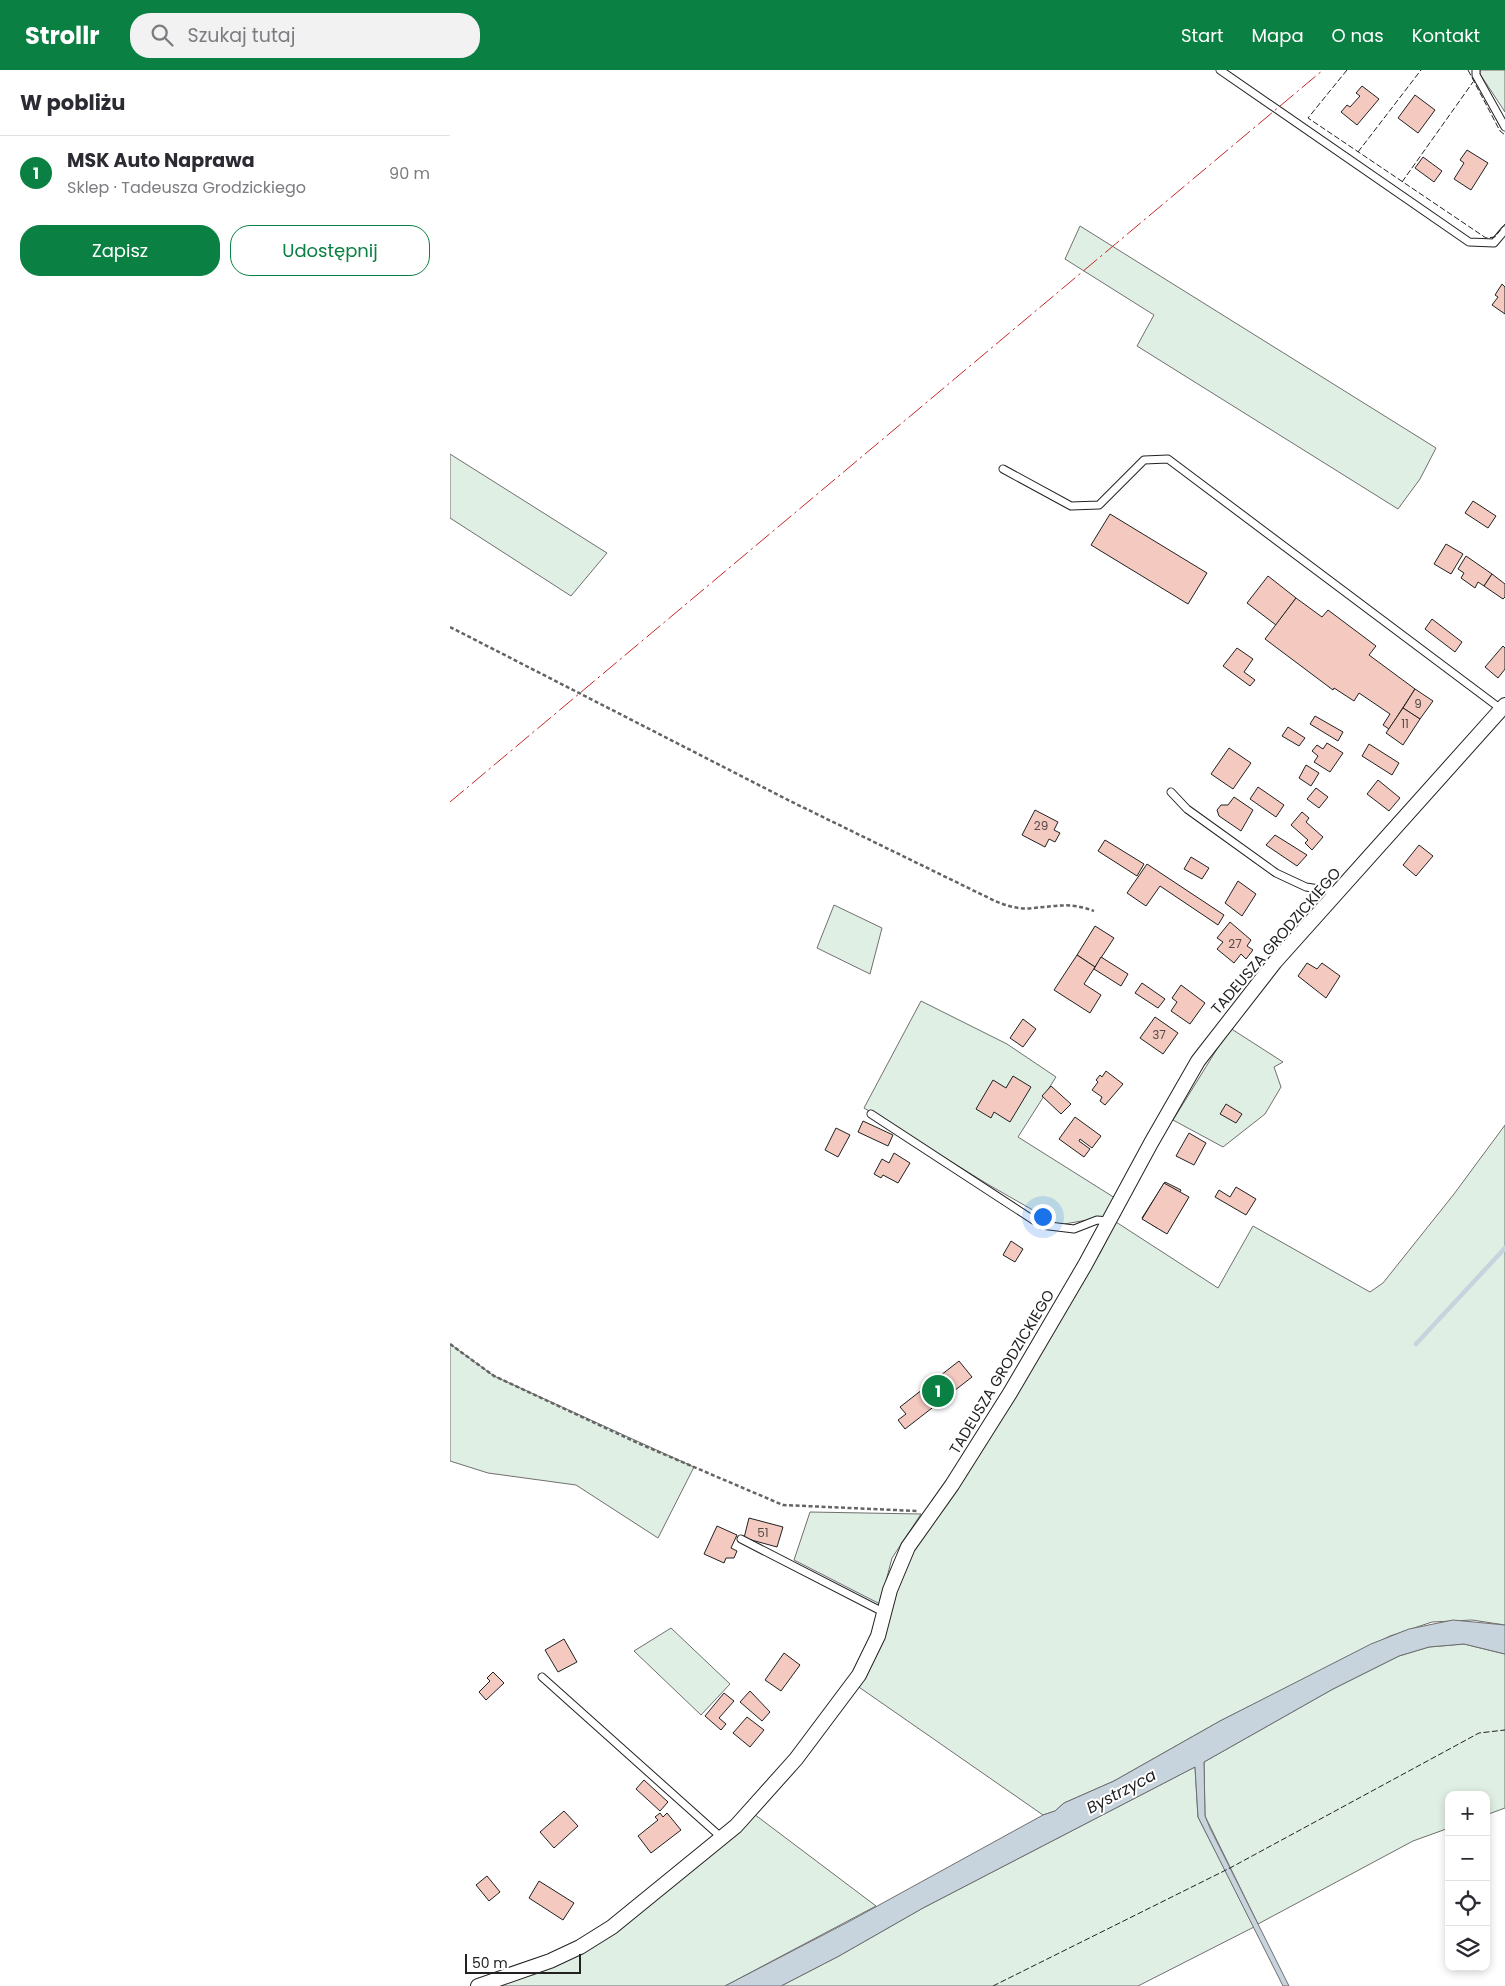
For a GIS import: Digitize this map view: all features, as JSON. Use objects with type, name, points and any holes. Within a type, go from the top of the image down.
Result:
[{"type":"street","name":"TADEUSZA GRODZICKIEGO","points":[[478,1986],[550,1961],[602,1935],[722,1838],[776,1784],[854,1683],[874,1645],[885,1613],[890,1590],[908,1547],[992,1423],[1109,1221],[1198,1061],[1265,974],[1503,707]]},
{"type":"lane","points":[[1220,70],[1469,242],[1494,243],[1505,230]]},
{"type":"lane","points":[[1476,70],[1476,76],[1505,127]]},
{"type":"lane","points":[[1003,469],[1071,506],[1099,504],[1144,460],[1168,459],[1503,707]]},
{"type":"lane","points":[[1171,792],[1187,809],[1276,872],[1306,887],[1339,892]]},
{"type":"lane","points":[[871,1114],[1041,1225],[1074,1229],[1097,1220],[1109,1221]]},
{"type":"lane","points":[[741,1539],[885,1613]]},
{"type":"lane","points":[[542,1677],[722,1838]]},
{"type":"path","points":[[450,628],[782,796],[995,901],[1012,907],[1032,909],[1058,904],[1080,906],[1094,911]]},
{"type":"path","points":[[450,1344],[503,1380],[640,1444],[783,1505],[933,1511]]},
{"type":"green space","points":[[1480,70],[1505,70],[1505,112],[1480,74]]},
{"type":"green space","points":[[1080,226],[1436,448],[1420,479],[1398,509],[1137,346],[1154,315],[1065,259]]},
{"type":"green space","points":[[450,454],[607,553],[571,596],[450,518]]},
{"type":"green space","points":[[834,905],[882,928],[870,974],[817,948]]},
{"type":"green space","points":[[921,1001],[1007,1044],[1056,1077],[1018,1137],[1115,1198],[1104,1217],[1059,1225],[989,1185],[864,1108]]},
{"type":"green space","points":[[1230,1028],[1283,1062],[1274,1067],[1281,1087],[1265,1114],[1223,1147],[1173,1120]]},
{"type":"green space","points":[[1505,1125],[1505,1625],[1472,1620],[1432,1622],[1390,1636],[1220,1721],[1114,1781],[1064,1803],[1055,1811],[1043,1815],[853,1683],[908,1547],[956,1491],[1100,1253],[1116,1222],[1218,1288],[1253,1226],[1370,1292],[1383,1283],[1454,1194]]},
{"type":"green space","points":[[450,1344],[494,1376],[694,1467],[658,1538],[576,1485],[488,1473],[450,1461]]},
{"type":"green space","points":[[810,1512],[921,1514],[892,1558],[880,1604],[794,1560]]},
{"type":"green space","points":[[671,1628],[730,1684],[701,1715],[634,1651]]},
{"type":"green space","points":[[1464,1644],[1505,1654],[1505,1808],[1490,1814],[1490,1791],[1445,1791],[1445,1829],[1413,1841],[1258,1924],[1205,1816],[1204,1762],[1333,1689],[1399,1656],[1429,1647]]},
{"type":"green space","points":[[1195,1767],[1198,1817],[1254,1927],[1138,1986],[781,1986],[839,1956],[923,1908]]},
{"type":"green space","points":[[750,1811],[876,1906],[725,1986],[478,1986],[556,1953],[606,1928]]},
{"type":"water","name":"Bystrzyca","points":[[1453,1620],[1505,1625],[1505,1654],[1464,1644],[1429,1647],[1399,1656],[1333,1689],[1204,1762],[1205,1816],[1289,1986],[1283,1986],[1198,1817],[1195,1767],[923,1908],[839,1956],[781,1986],[725,1986],[850,1921],[1043,1815],[1055,1811],[1064,1803],[1114,1781],[1220,1721],[1371,1644],[1409,1629]]},
{"type":"building","points":[[1362,86],[1379,99],[1357,125],[1341,112],[1347,105],[1350,107],[1360,96],[1356,93]]},
{"type":"building","points":[[1415,95],[1435,110],[1418,133],[1398,118]]},
{"type":"building","points":[[1467,150],[1488,163],[1471,190],[1454,179],[1464,163],[1460,160]]},
{"type":"building","points":[[1423,157],[1442,171],[1434,182],[1415,168]]},
{"type":"building","points":[[1502,284],[1505,287],[1505,314],[1492,305],[1498,297],[1495,295]]},
{"type":"building","points":[[1473,501],[1496,516],[1488,528],[1465,513]]},
{"type":"building","points":[[1110,514],[1207,573],[1188,604],[1091,545]]},
{"type":"building","points":[[1446,544],[1463,554],[1451,574],[1434,564]]},
{"type":"building","points":[[1466,556],[1492,574],[1484,586],[1478,582],[1475,588],[1461,578],[1464,573],[1458,569]]},
{"type":"building","points":[[1492,574],[1505,584],[1505,597],[1503,599],[1484,586]]},
{"type":"building","points":[[1268,576],[1296,598],[1276,625],[1247,603]]},
{"type":"building","points":[[1296,598],[1322,617],[1328,610],[1376,646],[1369,655],[1415,689],[1389,729],[1383,725],[1390,714],[1359,693],[1354,701],[1334,688],[1333,690],[1265,639]]},
{"type":"building","points":[[1432,619],[1462,642],[1455,652],[1425,629]]},
{"type":"building","points":[[1503,646],[1505,648],[1505,669],[1498,678],[1485,667]]},
{"type":"building","points":[[1237,648],[1253,659],[1244,672],[1255,680],[1250,686],[1223,666]]},
{"type":"building","points":[[1415,689],[1433,701],[1420,719],[1403,708]]},
{"type":"building","points":[[1403,708],[1420,719],[1403,745],[1386,733]]},
{"type":"building","points":[[1315,716],[1343,732],[1338,741],[1310,724]]},
{"type":"building","points":[[1288,727],[1305,738],[1299,746],[1282,736]]},
{"type":"building","points":[[1327,743],[1343,753],[1330,772],[1314,762],[1318,756],[1312,751],[1317,745],[1323,749]]},
{"type":"building","points":[[1369,744],[1399,763],[1392,775],[1362,756]]},
{"type":"building","points":[[1229,748],[1251,763],[1233,789],[1211,774]]},
{"type":"building","points":[[1306,765],[1319,773],[1311,786],[1299,778]]},
{"type":"building","points":[[1378,780],[1400,798],[1389,811],[1367,794]]},
{"type":"building","points":[[1258,787],[1284,805],[1276,817],[1250,799]]},
{"type":"building","points":[[1316,788],[1328,797],[1319,808],[1307,799]]},
{"type":"building","points":[[1234,797],[1253,810],[1241,831],[1219,816],[1217,810],[1221,805],[1228,805]]},
{"type":"building","points":[[1035,810],[1058,822],[1054,830],[1060,833],[1055,842],[1049,839],[1045,847],[1022,835]]},
{"type":"building","points":[[1302,812],[1309,818],[1306,822],[1323,837],[1312,850],[1305,843],[1308,840],[1291,825]]},
{"type":"building","points":[[1275,835],[1307,855],[1297,866],[1266,845]]},
{"type":"building","points":[[1105,840],[1144,864],[1137,876],[1098,851]]},
{"type":"building","points":[[1419,845],[1433,856],[1416,876],[1403,865]]},
{"type":"building","points":[[1191,857],[1209,868],[1202,879],[1184,869]]},
{"type":"building","points":[[1147,864],[1224,915],[1218,925],[1160,886],[1146,906],[1127,893]]},
{"type":"building","points":[[1238,881],[1256,894],[1242,916],[1225,903]]},
{"type":"building","points":[[1230,922],[1251,940],[1247,946],[1253,950],[1246,959],[1241,954],[1234,963],[1217,949],[1223,942],[1217,938]]},
{"type":"building","points":[[1095,926],[1114,938],[1095,967],[1077,955]]},
{"type":"building","points":[[1077,955],[1095,967],[1084,984],[1101,995],[1090,1013],[1054,990]]},
{"type":"building","points":[[1101,957],[1128,974],[1121,986],[1094,969]]},
{"type":"building","points":[[1307,963],[1317,969],[1322,963],[1340,976],[1326,998],[1298,976]]},
{"type":"building","points":[[1142,983],[1165,999],[1158,1008],[1135,993]]},
{"type":"building","points":[[1181,985],[1205,1003],[1190,1024],[1171,1011],[1177,1002],[1172,998]]},
{"type":"building","points":[[1155,1017],[1178,1033],[1163,1054],[1140,1038]]},
{"type":"building","points":[[1023,1019],[1036,1029],[1023,1047],[1010,1038]]},
{"type":"building","points":[[1106,1071],[1123,1084],[1105,1105],[1100,1101],[1102,1097],[1092,1090],[1098,1082],[1096,1080],[1100,1075],[1102,1077]]},
{"type":"building","points":[[1013,1076],[1031,1087],[1010,1122],[994,1112],[991,1118],[976,1109],[993,1080],[1006,1088]]},
{"type":"building","points":[[1051,1086],[1071,1104],[1061,1114],[1042,1096]]},
{"type":"building","points":[[1226,1104],[1242,1114],[1236,1123],[1220,1114]]},
{"type":"building","points":[[1075,1117],[1101,1136],[1092,1148],[1080,1139],[1079,1141],[1090,1149],[1084,1157],[1059,1139]]},
{"type":"building","points":[[863,1121],[893,1135],[888,1146],[858,1132]]},
{"type":"building","points":[[836,1128],[850,1135],[838,1157],[825,1150]]},
{"type":"building","points":[[1189,1133],[1206,1143],[1194,1165],[1176,1156]]},
{"type":"building","points":[[894,1153],[910,1163],[898,1183],[883,1175],[881,1178],[874,1174],[882,1159],[889,1163]]},
{"type":"building","points":[[1165,1182],[1181,1190],[1178,1195],[1187,1200],[1169,1229],[1160,1224],[1157,1228],[1142,1218]]},
{"type":"building","points":[[1164,1183],[1189,1197],[1167,1234],[1142,1219]]},
{"type":"building","points":[[1236,1187],[1256,1199],[1246,1215],[1215,1197],[1219,1190],[1230,1197]]},
{"type":"building","points":[[1011,1241],[1023,1249],[1015,1262],[1003,1255]]},
{"type":"building","points":[[959,1361],[972,1377],[905,1429],[898,1420],[906,1414],[900,1407]]},
{"type":"building","points":[[749,1518],[783,1527],[777,1547],[744,1538]]},
{"type":"building","points":[[717,1526],[737,1535],[731,1548],[737,1551],[734,1558],[726,1558],[724,1563],[704,1554]]},
{"type":"building","points":[[564,1639],[577,1662],[558,1672],[545,1650]]},
{"type":"building","points":[[784,1653],[800,1665],[781,1691],[765,1680]]},
{"type":"building","points":[[493,1672],[504,1683],[486,1700],[479,1692],[490,1681],[487,1678]]},
{"type":"building","points":[[750,1691],[770,1712],[762,1721],[740,1702]]},
{"type":"building","points":[[724,1693],[734,1701],[719,1718],[726,1724],[721,1730],[705,1716]]},
{"type":"building","points":[[747,1717],[764,1730],[750,1747],[733,1733]]},
{"type":"building","points":[[644,1780],[668,1802],[660,1811],[636,1789]]},
{"type":"building","points":[[564,1811],[578,1826],[554,1848],[540,1832]]},
{"type":"building","points":[[660,1813],[663,1817],[667,1813],[681,1830],[651,1853],[638,1836],[658,1820],[655,1817]]},
{"type":"building","points":[[487,1876],[500,1892],[489,1901],[476,1885]]},
{"type":"building","points":[[539,1881],[574,1903],[563,1920],[529,1898]]},
{"type":"waterway","points":[[1416,1344],[1505,1248]]},
{"type":"fence","points":[[1347,70],[1308,118],[1486,238],[1495,237],[1505,224]]},
{"type":"fence","points":[[1358,152],[1421,70]]},
{"type":"fence","points":[[1468,70],[1500,131],[1505,135]]},
{"type":"fence","points":[[1402,182],[1473,82]]},
{"type":"fence","points":[[993,1986],[1230,1868],[1479,1733],[1505,1730]]},
{"type":"power","points":[[450,802],[1323,70]]},
{"type":"place","name":"MSK Auto Naprawa","points":[[938,1391]]}]
